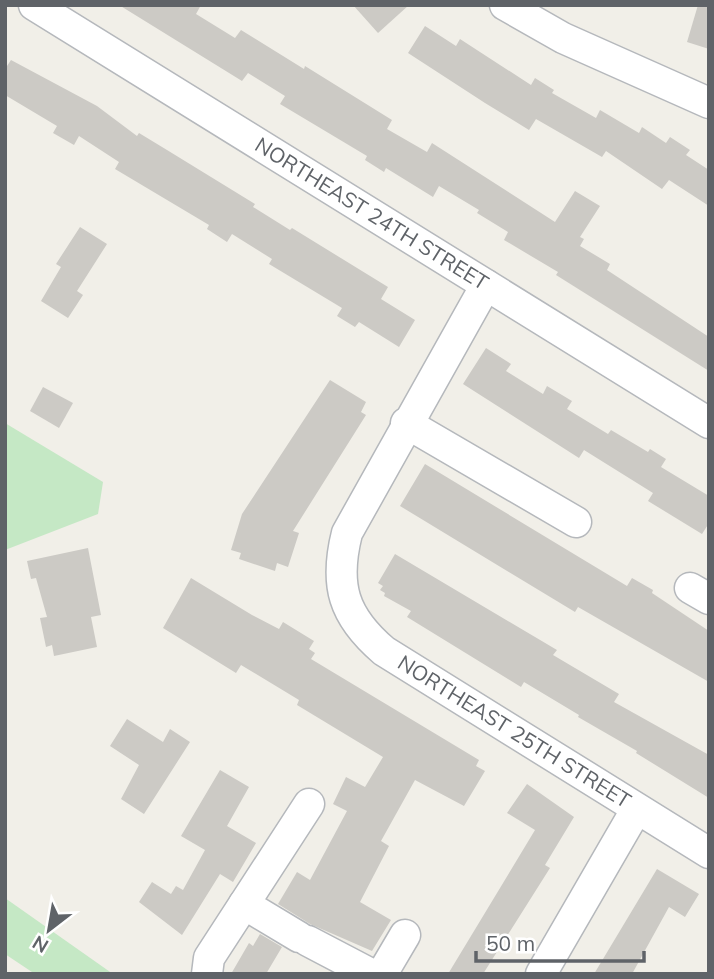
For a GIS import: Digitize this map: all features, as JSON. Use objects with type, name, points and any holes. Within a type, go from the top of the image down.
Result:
[{"type":"street","name":"NORTHEAST 24TH STREET","points":[[34,5],[709,423]]},
{"type":"street","points":[[505,5],[563,38],[709,103]]},
{"type":"street","points":[[486,285],[406,423],[576,522]]},
{"type":"street","name":"NORTHEAST 25TH STREET","points":[[406,423],[347,533],[340,562],[341,590],[367,636],[384,651],[709,853]]},
{"type":"street","points":[[207,974],[209,958],[309,804]]},
{"type":"street","points":[[541,974],[636,810]]},
{"type":"street","points":[[244,904],[370,974]]},
{"type":"street","points":[[382,974],[405,935]]},
{"type":"green space","points":[[5,423],[103,482],[98,514],[5,550]]},
{"type":"green space","points":[[5,898],[113,974],[35,974],[5,954]]},
{"type":"building","points":[[119,5],[201,5],[196,14],[235,38],[241,30],[304,69],[305,66],[392,120],[387,129],[427,152],[432,143],[555,222],[575,191],[600,206],[580,237],[584,239],[580,246],[610,264],[607,270],[709,337],[709,371],[556,275],[558,272],[504,240],[508,232],[477,213],[479,210],[439,186],[433,197],[386,168],[384,172],[365,160],[367,156],[280,104],[285,96],[248,73],[242,81]]},
{"type":"building","points":[[353,5],[409,5],[378,33]]},
{"type":"building","points":[[698,5],[709,5],[709,49],[687,42]]},
{"type":"building","points":[[425,26],[456,46],[460,39],[531,85],[535,78],[554,90],[552,93],[596,118],[600,110],[639,133],[642,127],[666,143],[670,137],[690,150],[686,155],[709,170],[709,206],[669,180],[662,189],[606,151],[602,157],[536,119],[529,130],[485,103],[408,53]]},
{"type":"building","points":[[11,60],[97,106],[137,136],[139,133],[255,204],[253,207],[290,230],[292,228],[388,287],[381,299],[415,320],[399,347],[359,322],[355,327],[337,316],[342,308],[269,264],[272,259],[232,234],[227,242],[207,229],[209,225],[115,169],[119,162],[79,136],[74,145],[53,133],[57,126],[5,95],[5,69]]},
{"type":"building","points":[[80,227],[107,244],[77,291],[83,295],[68,318],[41,301],[61,267],[56,264]]},
{"type":"building","points":[[486,348],[511,364],[506,371],[543,394],[547,386],[572,401],[567,409],[608,434],[611,430],[648,452],[650,449],[666,459],[661,467],[709,496],[709,523],[702,534],[648,501],[653,493],[584,450],[579,458],[463,384]]},
{"type":"building","points":[[330,380],[366,402],[361,412],[366,415],[293,531],[299,533],[288,567],[277,563],[275,571],[239,559],[241,553],[231,550],[242,514]]},
{"type":"building","points":[[43,387],[73,403],[59,428],[30,411]]},
{"type":"building","points":[[425,464],[627,586],[632,578],[653,590],[652,593],[709,631],[709,682],[578,607],[575,612],[400,506]]},
{"type":"building","points":[[88,548],[101,615],[91,617],[97,647],[54,656],[52,645],[46,647],[40,618],[47,617],[36,578],[31,579],[27,561]]},
{"type":"building","points":[[395,554],[557,650],[553,655],[619,694],[614,702],[709,755],[709,798],[524,682],[521,687],[407,617],[411,611],[384,596],[385,593],[380,590],[383,586],[378,583]]},
{"type":"building","points":[[191,578],[279,629],[283,622],[314,641],[309,649],[315,653],[311,659],[479,760],[476,766],[485,771],[464,806],[415,780],[381,841],[389,846],[360,902],[391,920],[372,951],[310,924],[278,904],[297,872],[310,880],[347,811],[333,804],[346,777],[365,787],[383,757],[297,705],[299,700],[241,665],[236,673],[163,628]]},
{"type":"building","points":[[127,719],[163,742],[170,729],[190,742],[144,814],[121,799],[139,765],[110,746]]},
{"type":"building","points":[[220,770],[249,787],[227,826],[256,843],[233,882],[220,874],[182,935],[139,902],[152,882],[171,894],[176,886],[183,890],[205,850],[181,836]]},
{"type":"building","points":[[527,784],[574,817],[545,865],[550,868],[483,974],[448,974],[535,830],[507,813]]},
{"type":"building","points":[[657,869],[699,894],[685,917],[669,907],[632,974],[594,974]]},
{"type":"building","points":[[260,934],[282,947],[266,974],[231,974],[249,943],[253,946]]}]
